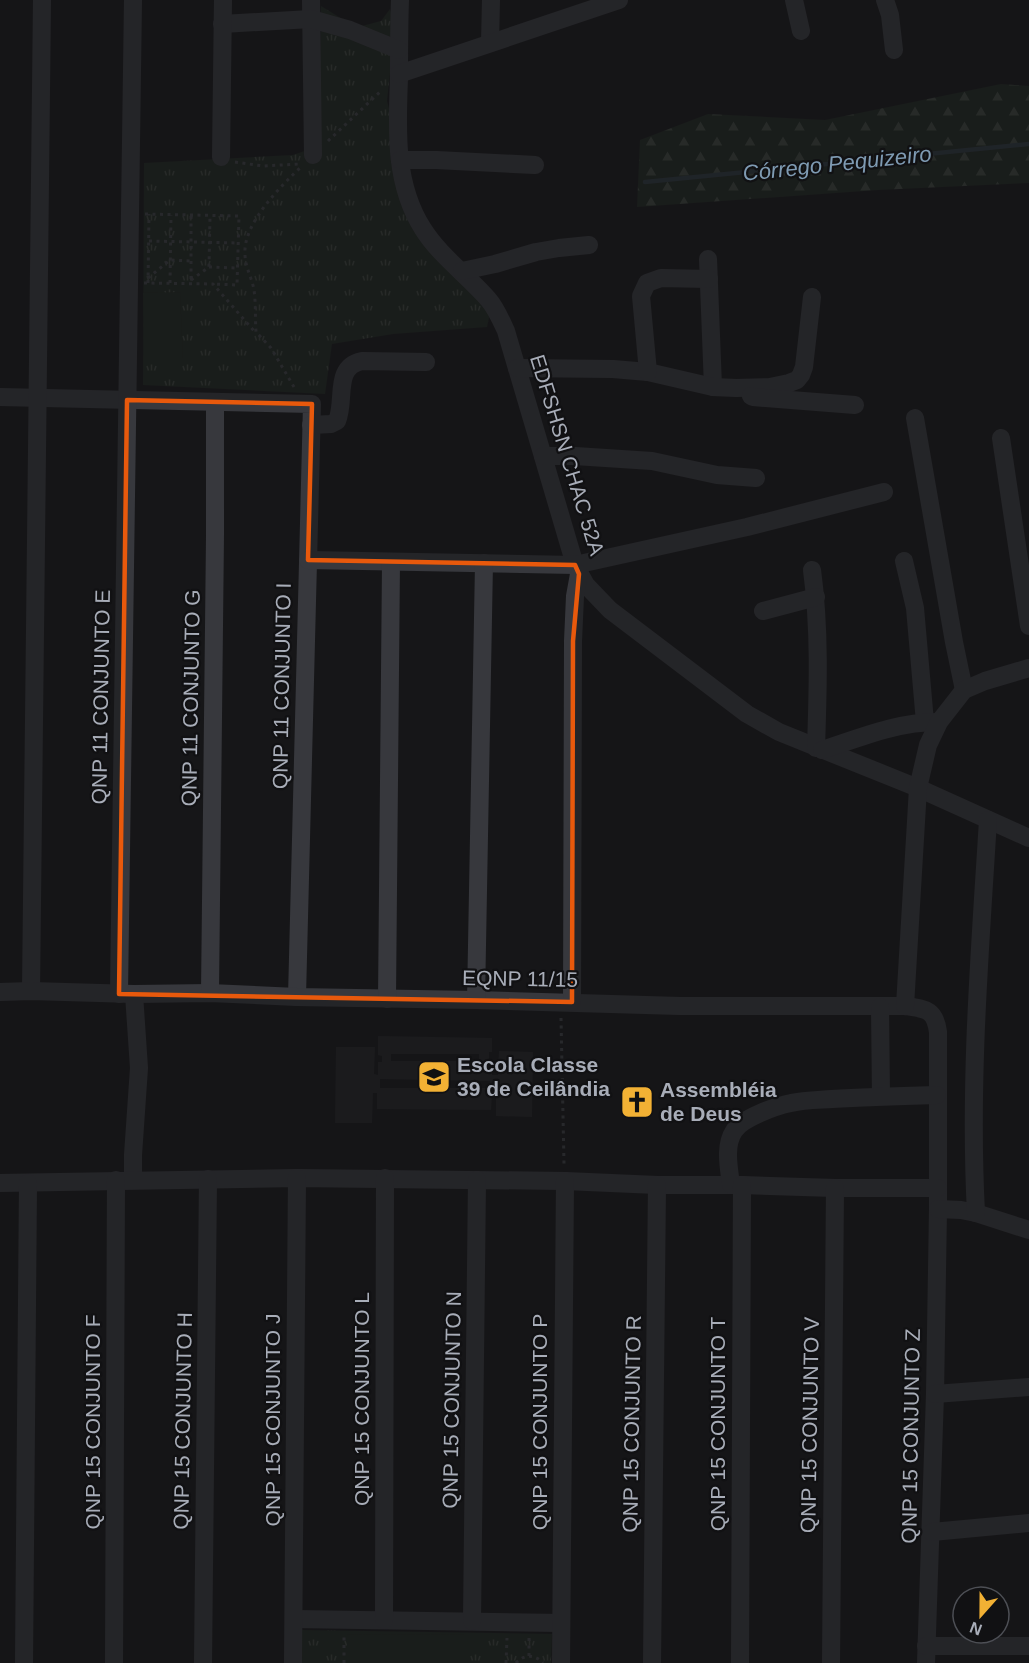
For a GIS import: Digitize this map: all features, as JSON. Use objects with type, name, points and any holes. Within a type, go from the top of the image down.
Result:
[{"type":"street","points":[[31,991],[42,0]]},
{"type":"street","name":"QNP 11 CONJUNTO E","points":[[126,994],[127,400],[133,0]]},
{"type":"street","points":[[221,157],[223,0]]},
{"type":"street","points":[[311,0],[313,155]]},
{"type":"street","name":"EDFSHSN CHAC 52A","points":[[400,0],[398,136],[408,200],[422,228],[438,250],[462,271],[490,301],[506,331],[577,570],[586,585],[610,610],[747,714],[779,732],[918,788],[1029,838]]},
{"type":"street","points":[[490,43],[491,0]]},
{"type":"street","points":[[399,74],[490,43],[580,6],[618,0]]},
{"type":"street","points":[[794,0],[801,32]]},
{"type":"street","points":[[885,0],[890,15],[894,50]]},
{"type":"street","points":[[222,24],[311,19],[350,30],[399,50]]},
{"type":"street","points":[[400,160],[536,165]]},
{"type":"street","points":[[462,271],[536,252],[589,246]]},
{"type":"street","points":[[708,259],[713,387]]},
{"type":"street","points":[[648,372],[641,296],[647,283],[661,278],[709,279]]},
{"type":"street","points":[[517,368],[613,369],[648,372],[713,387],[770,387],[789,383],[797,380],[804,367],[812,297]]},
{"type":"street","points":[[311,425],[331,424],[337,421],[341,411],[343,378],[347,368],[356,362],[426,362]]},
{"type":"street","points":[[736,388],[753,397],[855,405]]},
{"type":"street","points":[[0,398],[289,404]]},
{"type":"street","name":"QNP 11 CONJUNTO G","points":[[210,993],[215,402]]},
{"type":"street","name":"QNP 11 CONJUNTO I","points":[[289,404],[312,404],[297,997]]},
{"type":"street","points":[[915,418],[964,690]]},
{"type":"street","points":[[1001,438],[1029,626]]},
{"type":"street","points":[[543,456],[652,461],[717,475],[756,478]]},
{"type":"street","points":[[308,560],[484,563],[577,570],[884,492]]},
{"type":"street","points":[[904,561],[915,608],[932,722],[918,788],[905,1006]]},
{"type":"street","points":[[387,999],[391,562]]},
{"type":"street","points":[[476,1000],[484,563]]},
{"type":"street","points":[[566,1002],[573,641],[577,570]]},
{"type":"street","points":[[813,570],[819,658],[819,749],[881,731],[932,722],[964,690],[1029,668]]},
{"type":"street","points":[[763,611],[816,597]]},
{"type":"street","points":[[976,1213],[973,1155],[976,1025],[988,820]]},
{"type":"street","name":"EQNP 11/15","points":[[0,993],[31,991],[126,994],[210,993],[680,1006],[905,1006],[925,1009],[936,1019],[938,1095]]},
{"type":"street","points":[[124,1180],[133,1155],[139,1068],[126,994]]},
{"type":"street","points":[[880,1007],[881,1096]]},
{"type":"street","points":[[736,1185],[728,1163],[730,1138],[739,1125],[775,1107],[793,1102],[938,1095]]},
{"type":"street","name":"QNP 15 CONJUNTO Z","points":[[926,1654],[935,1394],[938,1095]]},
{"type":"street","name":"QNP 15 CONJUNTO J","points":[[293,1663],[297,1178]]},
{"type":"street","points":[[0,1183],[385,1178],[657,1185],[938,1188]]},
{"type":"street","name":"QNP 15 CONJUNTO L","points":[[384,1620],[385,1178]]},
{"type":"street","name":"QNP 15 CONJUNTO H","points":[[203,1663],[208,1179]]},
{"type":"street","name":"QNP 15 CONJUNTO F","points":[[114,1663],[124,1180]]},
{"type":"street","name":"QNP 15 CONJUNTO N","points":[[472,1621],[477,1180]]},
{"type":"street","name":"QNP 15 CONJUNTO P","points":[[561,1663],[565,1181]]},
{"type":"street","points":[[24,1663],[28,1183]]},
{"type":"street","name":"QNP 15 CONJUNTO R","points":[[652,1663],[657,1185]]},
{"type":"street","name":"QNP 15 CONJUNTO T","points":[[736,1185],[740,1663]]},
{"type":"street","name":"QNP 15 CONJUNTO V","points":[[831,1663],[835,1188]]},
{"type":"street","points":[[938,1209],[976,1213],[1029,1230]]},
{"type":"street","points":[[935,1394],[1029,1387]]},
{"type":"street","points":[[932,1532],[1029,1522]]},
{"type":"street","points":[[294,1619],[561,1623]]},
{"type":"street","points":[[926,1654],[1029,1646]]},
{"type":"path","points":[[313,155],[399,74]]},
{"type":"path","points":[[221,157],[231,162],[263,166],[304,163],[283,184],[249,230],[246,241],[246,264],[254,290],[256,332]]},
{"type":"path","points":[[144,214],[149,214],[171,215],[191,215],[210,216],[239,216],[237,285],[190,282],[146,283],[149,214]]},
{"type":"path","points":[[170,283],[171,215]]},
{"type":"path","points":[[190,282],[191,215]]},
{"type":"path","points":[[209,267],[210,216]]},
{"type":"path","points":[[149,241],[238,243]]},
{"type":"path","points":[[148,278],[170,260],[191,261]]},
{"type":"path","points":[[190,282],[209,267],[238,268]]},
{"type":"path","points":[[213,284],[271,348],[285,369],[294,387],[289,404]]},
{"type":"path","points":[[565,1181],[566,1002]]},
{"type":"path","points":[[344,1631],[344,1663]]},
{"type":"path","points":[[505,1663],[507,1633]]},
{"type":"path","points":[[529,1633],[529,1656]]},
{"type":"path","points":[[516,1663],[529,1656],[534,1656],[543,1663]]},
{"type":"highlighted area","points":[[127,400],[312,404],[308,560],[575,565],[579,574],[573,641],[572,1002],[119,994]]},
{"type":"shaded area","name":"Escola Classe 39 de Ceilândia","points":[[378,1036],[492,1038],[492,1052],[489,1052],[489,1061],[492,1062],[492,1075],[498,1075],[499,1051],[533,1052],[532,1117],[496,1116],[496,1093],[492,1093],[491,1110],[377,1109],[377,1093],[373,1093],[372,1123],[335,1123],[336,1047],[375,1047],[374,1074],[378,1075],[378,1062],[382,1062],[382,1056],[378,1055]],"holes":[[[391,1054],[479,1054],[479,1061],[391,1061]],[[380,1079],[490,1081],[490,1088],[380,1088]]]},
{"type":"green space","points":[[321,6],[347,22],[362,26],[381,21],[390,9],[395,28],[387,101],[418,216],[492,303],[487,327],[393,334],[332,344],[325,394],[143,385],[144,163],[293,155],[319,146]]},
{"type":"green space","points":[[1001,84],[1029,86],[1029,183],[878,190],[637,207],[640,140],[708,114],[825,120]]},
{"type":"green space","points":[[180,292],[183,358],[144,358],[143,293]]},
{"type":"green space","points":[[302,1630],[552,1634],[551,1663],[302,1663]]},
{"type":"green space","points":[[347,1634],[465,1635],[465,1663],[347,1663]]},
{"type":"waterway","name":"Córrego Pequizeiro","points":[[645,182],[1029,144]]},
{"type":"place","name":"Escola Classe 39 de Ceilândia","points":[[434,1077]]},
{"type":"place","name":"Assembléia de Deus","points":[[637,1102]]}]
